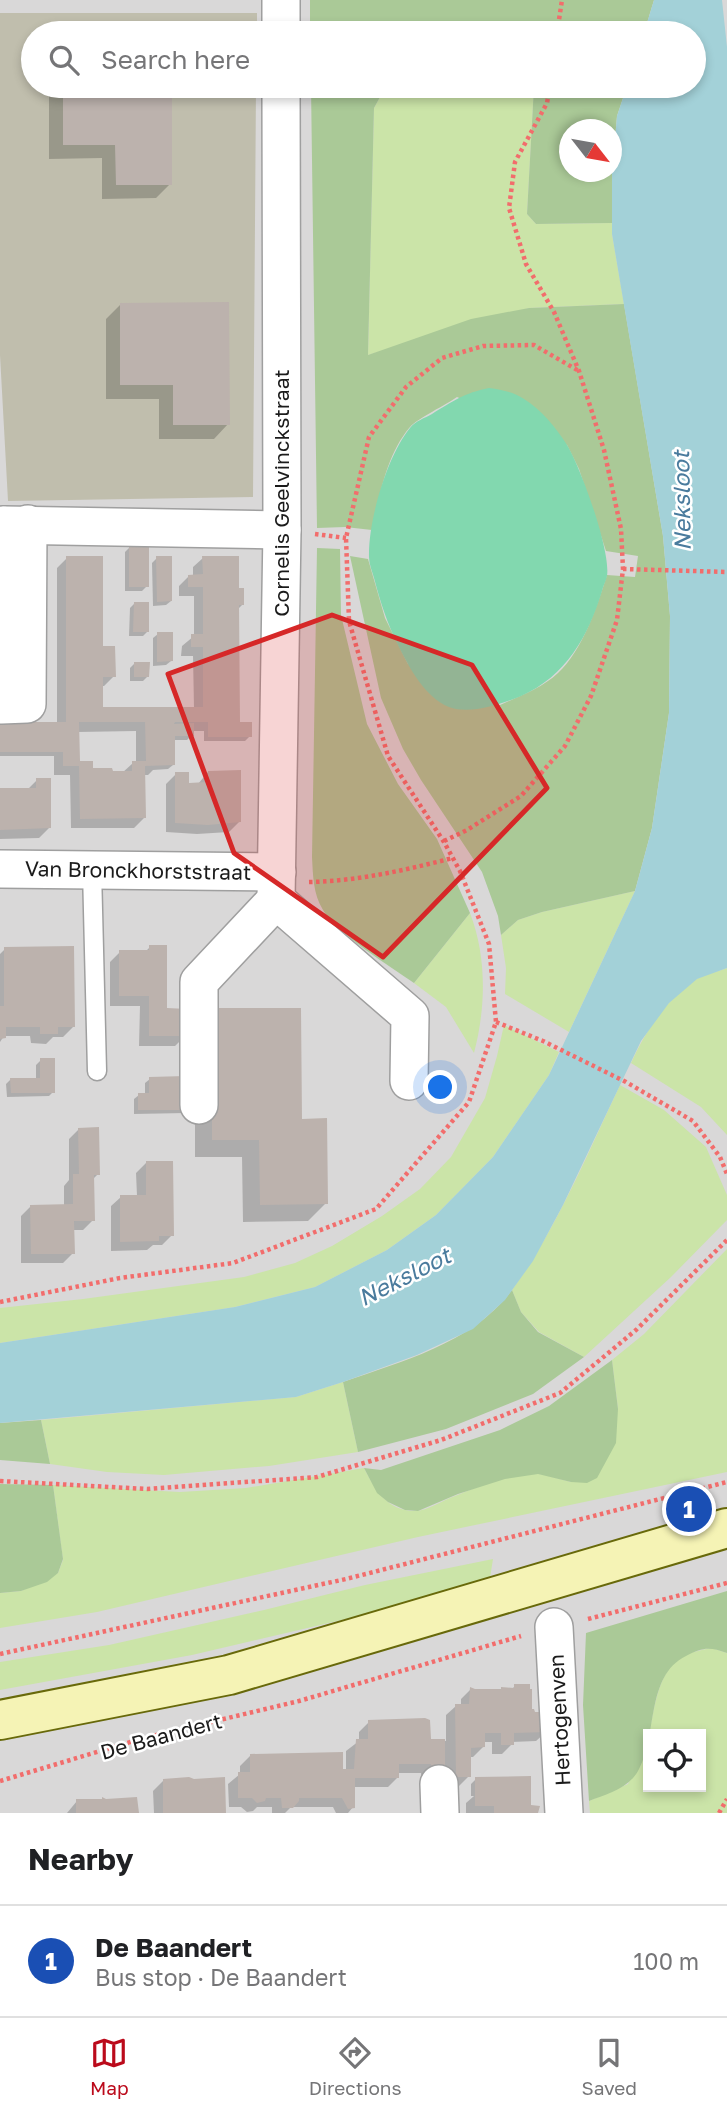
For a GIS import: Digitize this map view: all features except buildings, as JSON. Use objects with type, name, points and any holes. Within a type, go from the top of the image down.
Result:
[{"type":"main road","name":"De Baandert","points":[[0,1720],[229,1675],[727,1528]]},
{"type":"street","points":[[281,0],[281,21]]},
{"type":"street","name":"Cornelis Geelvinckstraat","points":[[276,885],[282,530],[281,98]]},
{"type":"street","points":[[11,524],[282,530]]},
{"type":"street","name":"Van Bronckhorststraat","points":[[0,869],[92,870],[276,885],[410,1016],[410,1082]]},
{"type":"street","name":"Van Bronckhorststraat","points":[[198,1105],[199,982],[276,885]]},
{"type":"street","name":"Hertogenven","points":[[554,1627],[564,1813]]},
{"type":"lane","points":[[92,870],[97,1071]]},
{"type":"path","points":[[559,21],[562,0]]},
{"type":"path","points":[[444,842],[520,796],[565,746],[591,696],[617,620],[623,569],[621,529],[604,450],[579,371],[554,312],[526,264],[509,208],[515,162],[548,98]]},
{"type":"path","points":[[0,1302],[120,1278],[233,1263],[376,1209],[469,1102],[496,1022],[489,944],[460,871],[388,756],[349,621],[346,538],[369,437],[406,387],[442,358],[483,346],[534,345],[579,371]]},
{"type":"path","points":[[623,569],[727,572]]},
{"type":"path","points":[[276,885],[338,881],[400,872],[453,858]]},
{"type":"path","points":[[496,1022],[626,1082],[693,1121],[720,1157],[727,1174]]},
{"type":"path","points":[[0,1481],[147,1489],[317,1477],[441,1440],[559,1393],[636,1330],[727,1240]]},
{"type":"path","points":[[0,1654],[346,1579],[727,1482]]},
{"type":"path","name":"De Baandert","points":[[0,1781],[144,1738],[299,1701],[475,1648],[727,1583]]},
{"type":"path","points":[[719,1813],[727,1799]]},
{"type":"highlighted area","points":[[332,615],[472,665],[547,788],[383,957],[234,853],[168,674]]},
{"type":"shaded area","points":[[0,0],[727,0],[727,1813],[0,1813]]},
{"type":"shaded area","points":[[0,13],[257,13],[257,21],[21,21],[21,98],[256,98],[253,497],[8,501],[0,355]]},
{"type":"green space","points":[[310,0],[654,0],[648,21],[310,21]]},
{"type":"green space","points":[[311,98],[379,98],[374,108],[368,355],[471,319],[529,308],[624,304],[663,536],[670,616],[669,713],[652,828],[635,891],[542,912],[518,920],[501,935],[498,916],[482,872],[403,749],[381,698],[350,556],[368,559],[385,618],[408,664],[500,705],[530,691],[558,673],[575,652],[588,627],[607,575],[635,577],[638,556],[606,551],[579,469],[567,445],[457,397],[414,423],[402,438],[385,476],[372,530],[317,528]]},
{"type":"green space","points":[[379,98],[533,98],[527,214],[536,224],[612,223],[624,304],[529,308],[368,355],[374,108]]},
{"type":"green space","points":[[533,98],[623,98],[617,119],[559,119],[559,182],[612,182],[612,223],[536,224],[527,214]]},
{"type":"green space","points":[[489,388],[512,393],[530,403],[548,420],[567,445],[594,510],[604,548],[607,576],[582,639],[551,678],[521,696],[486,708],[466,710],[449,707],[440,702],[413,673],[391,630],[379,596],[370,562],[370,542],[380,489],[394,455],[410,428],[459,398]]},
{"type":"green space","points":[[317,548],[340,549],[341,615],[367,724],[398,784],[437,839],[470,913],[414,983],[339,929],[323,910],[315,891],[312,857]]},
{"type":"green space","points":[[635,891],[569,1032],[505,994],[506,968],[501,935],[518,920]]},
{"type":"green space","points":[[470,913],[476,930],[483,982],[481,1018],[474,1053],[446,1007],[414,983]]},
{"type":"green space","points":[[727,968],[727,1135],[701,1107],[631,1063],[650,1028],[684,988],[699,978]]},
{"type":"green space","points":[[504,1025],[559,1052],[549,1075],[493,1157],[436,1215],[387,1250],[315,1287],[235,1307],[0,1343],[0,1308],[244,1277],[295,1263],[332,1246],[382,1216],[420,1189],[451,1157],[485,1098]]},
{"type":"green space","points":[[620,1085],[664,1110],[706,1147],[727,1195],[727,1220],[671,1277],[584,1357],[539,1332],[521,1312],[512,1290],[557,1216]]},
{"type":"green space","points":[[727,1249],[727,1472],[418,1537],[97,1612],[0,1628],[0,1593],[21,1591],[58,1573],[63,1560],[53,1485],[180,1492],[246,1488],[364,1468],[389,1503],[405,1510],[420,1511],[485,1485],[520,1475],[547,1475],[571,1482],[618,1409],[612,1360],[644,1334]]},
{"type":"green space","points":[[512,1290],[521,1312],[538,1332],[584,1357],[533,1394],[446,1429],[358,1452],[343,1382],[412,1358],[457,1337],[496,1308]]},
{"type":"green space","points":[[612,1360],[618,1409],[616,1443],[597,1478],[587,1483],[538,1474],[505,1479],[458,1494],[418,1511],[405,1510],[388,1502],[377,1493],[364,1468],[381,1470],[500,1430],[549,1406]]},
{"type":"green space","points":[[343,1382],[358,1452],[269,1466],[164,1475],[107,1472],[50,1464],[41,1420],[296,1397]]},
{"type":"green space","points":[[41,1420],[50,1464],[0,1460],[0,1423]]},
{"type":"green space","points":[[0,1484],[53,1485],[63,1559],[58,1573],[47,1582],[21,1591],[0,1593]]},
{"type":"green space","points":[[493,1559],[490,1578],[346,1619],[192,1655],[0,1690],[0,1662],[109,1645],[365,1585]]},
{"type":"green space","points":[[727,1591],[727,1653],[702,1650],[673,1665],[658,1692],[650,1729],[643,1729],[643,1759],[638,1771],[623,1787],[589,1801],[583,1705],[586,1633]]},
{"type":"green space","points":[[712,1648],[727,1653],[727,1813],[590,1813],[589,1801],[628,1784],[643,1753],[643,1792],[706,1792],[706,1729],[650,1729],[664,1676],[676,1661]]},
{"type":"water","name":"Neksloot","points":[[654,0],[722,0],[727,47],[727,968],[697,979],[669,1003],[641,1041],[563,1205],[533,1261],[505,1300],[473,1329],[417,1355],[296,1397],[0,1423],[0,1343],[235,1307],[315,1287],[387,1250],[436,1215],[493,1157],[549,1075],[635,891],[652,828],[669,713],[670,616],[663,536],[612,234],[612,182],[622,182],[622,119],[617,119],[617,116],[623,98],[706,98],[706,21],[648,21]]},
{"type":"place","name":"De Baandert","points":[[689,1509]]}]
